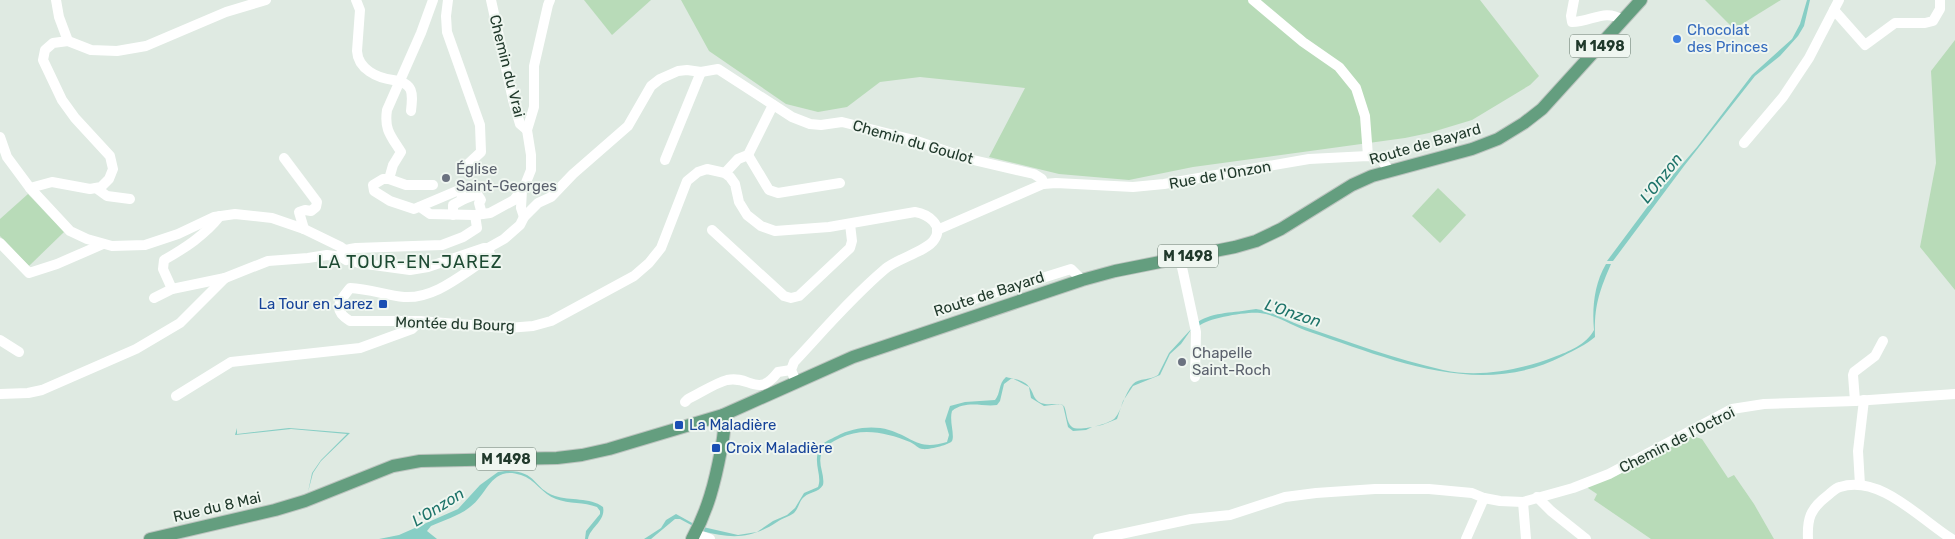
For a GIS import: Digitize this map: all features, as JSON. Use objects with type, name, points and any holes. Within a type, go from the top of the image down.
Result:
[{"type":"main road","name":"Route de Bayard","points":[[290,506],[393,466],[420,461],[557,458],[582,455],[723,415],[794,376],[1082,280],[1115,271],[1256,241],[1281,229],[1352,185],[1389,170],[1472,149],[1512,132],[1542,109],[1641,0]]},
{"type":"main road","points":[[694,536],[707,509],[715,482],[724,430],[723,415]]},
{"type":"main road","name":"Rue du 8 Mai","points":[[150,539],[290,506]]},
{"type":"street","points":[[56,0],[59,17],[68,41]]},
{"type":"street","points":[[30,188],[52,182],[90,189],[96,188],[109,179],[113,169],[110,156],[75,118],[62,100],[44,60],[46,50],[53,43],[68,41],[91,50],[117,51],[146,46],[226,12],[266,0]]},
{"type":"street","points":[[356,0],[360,10],[357,57],[361,65],[372,73],[405,82],[411,90],[413,98],[411,111]]},
{"type":"street","points":[[389,179],[393,165],[402,152],[390,135],[385,123],[387,110],[421,33],[433,0]]},
{"type":"street","points":[[448,0],[447,32],[480,125],[482,152],[467,165]]},
{"type":"street","name":"Chemin du Vrai","points":[[490,0],[513,100],[520,124],[527,130]]},
{"type":"street","points":[[420,207],[430,214],[478,215],[490,213],[514,200],[522,190],[531,170],[527,130],[534,107],[534,66],[550,0]]},
{"type":"street","points":[[1253,0],[1304,42],[1340,67],[1356,88],[1365,116],[1368,156],[1380,158],[1389,170]]},
{"type":"street","points":[[1574,0],[1571,16],[1572,22],[1580,22],[1601,15],[1615,14],[1623,20]]},
{"type":"street","points":[[1744,143],[1788,90],[1809,58],[1837,5],[1865,45],[1895,23],[1925,23],[1933,21],[1940,8],[1940,0]]},
{"type":"street","name":"Chemin du Goulot","points":[[488,248],[504,239],[520,225],[524,217],[538,203],[551,197],[573,174],[628,126],[651,86],[660,79],[678,71],[701,72],[718,69],[792,117],[810,124],[821,126],[842,122],[914,140],[969,159],[1034,174],[1042,179],[1044,184]]},
{"type":"street","points":[[665,160],[701,72]]},
{"type":"street","points":[[685,402],[727,380],[740,380],[761,386],[771,381],[778,372],[794,376],[794,362],[878,276],[886,268],[928,245],[934,240],[937,230],[935,222],[925,214],[915,212],[829,228],[775,231],[761,226],[747,215],[739,202],[735,184],[725,173],[738,160],[748,155],[773,105]]},
{"type":"street","points":[[0,137],[7,157],[30,188],[70,231],[103,244],[128,247],[145,245],[178,234],[214,216],[235,214],[272,218],[304,229],[341,247],[346,254],[359,263],[410,270],[428,267],[488,248]]},
{"type":"street","points":[[748,155],[769,190],[778,192],[840,182]]},
{"type":"street","name":"Rue de l'Onzon","points":[[1044,184],[1133,187],[1164,184],[1309,160],[1368,156]]},
{"type":"street","points":[[284,158],[317,202],[316,207],[311,211],[304,210],[299,212],[304,229]]},
{"type":"street","name":"Montée du Bourg","points":[[488,248],[490,254],[488,258],[450,284],[435,291],[405,297],[350,288],[340,300],[338,310],[342,317],[350,321],[420,321],[507,328],[533,326],[552,321],[634,276],[649,263],[661,248],[687,181],[698,172],[707,169],[725,173]]},
{"type":"street","points":[[154,298],[172,289],[225,278],[268,262],[346,254],[350,249],[356,248],[442,245],[463,237],[477,228],[479,203],[481,200],[477,194],[461,194],[431,201],[414,209],[390,201],[374,191],[373,185],[383,179],[389,179],[406,184],[429,185],[431,201]]},
{"type":"street","points":[[937,230],[1044,184]]},
{"type":"street","points":[[96,188],[107,196],[130,199]]},
{"type":"street","points":[[522,190],[521,208],[524,217]]},
{"type":"street","points":[[453,215],[453,206],[461,194]]},
{"type":"street","points":[[172,289],[163,269],[164,260],[188,246],[213,225],[220,216]]},
{"type":"street","points":[[712,230],[784,296],[792,298],[798,296],[850,248],[852,241],[850,224]]},
{"type":"street","points":[[0,244],[29,273],[57,264],[103,244]]},
{"type":"street","points":[[1180,258],[1195,327],[1195,378]]},
{"type":"street","points":[[972,300],[1071,269],[1082,280]]},
{"type":"street","points":[[0,394],[28,393],[42,390],[136,349],[180,323],[225,278]]},
{"type":"street","points":[[176,396],[231,362],[311,355],[360,348],[412,328],[420,321]]},
{"type":"street","points":[[0,340],[19,352]]},
{"type":"street","points":[[1860,485],[1858,451],[1859,401],[1852,375],[1875,356],[1883,341]]},
{"type":"street","name":"Chemin de l'Octroi","points":[[1523,502],[1573,488],[1609,474],[1732,409],[1764,404],[1859,401],[1955,394]]},
{"type":"street","points":[[1808,539],[1807,521],[1820,501],[1839,487],[1860,485],[1886,492],[1952,539]]},
{"type":"street","points":[[1098,539],[1191,519],[1230,515],[1285,497],[1375,489],[1429,489],[1472,493],[1484,498],[1500,501],[1523,502],[1526,539]]},
{"type":"street","points":[[1537,497],[1551,511],[1586,539]]},
{"type":"street","points":[[1466,539],[1484,498]]},
{"type":"street","points":[[694,536],[710,539]]},
{"type":"green space","points":[[584,0],[651,0],[612,35]]},
{"type":"green space","points":[[681,0],[1480,0],[1539,76],[1530,85],[1472,120],[1405,138],[1193,167],[1129,180],[1059,174],[989,157],[1025,88],[920,77],[880,82],[847,107],[818,112],[786,104],[709,51]]},
{"type":"green space","points":[[1705,0],[1781,0],[1734,29]]},
{"type":"green space","points":[[1955,40],[1955,290],[1920,247],[1936,163],[1931,71]]},
{"type":"green space","points":[[1438,188],[1466,215],[1440,243],[1412,216]]},
{"type":"green space","points":[[28,194],[64,232],[29,266],[0,236],[0,219]]},
{"type":"green space","points":[[1692,436],[1702,439],[1728,478],[1734,475],[1754,504],[1774,539],[1651,539],[1594,500],[1597,494],[1585,486]]},
{"type":"water","points":[[1807,0],[1810,0],[1804,26],[1798,36],[1780,56],[1755,76],[1684,166],[1613,261],[1607,261],[1660,190],[1697,147],[1752,75],[1792,39],[1800,24]]},
{"type":"water","points":[[1606,264],[1611,264],[1598,299],[1595,316],[1595,337],[1563,356],[1532,368],[1500,374],[1468,374],[1435,370],[1403,363],[1304,330],[1273,316],[1260,313],[1228,316],[1210,320],[1199,326],[1195,324],[1214,315],[1256,309],[1355,344],[1425,366],[1471,373],[1513,369],[1527,366],[1571,350],[1591,335],[1594,330],[1595,297],[1599,280]]},
{"type":"water","points":[[1193,327],[1181,344],[1170,354],[1160,375],[1133,386],[1124,399],[1133,384],[1158,375],[1169,353]]},
{"type":"water","points":[[1006,377],[1012,378],[1004,384],[1000,401],[997,405],[968,405],[952,411],[953,438],[950,443],[923,449],[910,442],[875,432],[857,433],[840,438],[824,449],[821,455],[823,485],[804,497],[796,511],[792,514],[759,532],[741,536],[702,531],[703,527],[738,535],[757,532],[773,521],[787,515],[795,508],[804,493],[818,487],[817,457],[821,446],[828,440],[843,433],[862,428],[876,428],[889,430],[922,444],[929,445],[947,442],[949,435],[945,421],[950,406],[965,402],[995,400],[1003,380]]},
{"type":"water","points":[[1013,379],[1028,385],[1035,398],[1041,403],[1058,404],[1044,406],[1031,398],[1029,387]]},
{"type":"water","points":[[1063,406],[1070,425],[1081,429],[1091,427],[1086,430],[1073,431],[1068,427]]},
{"type":"water","points":[[1121,408],[1117,419],[1107,423],[1115,418]]},
{"type":"water","points":[[237,428],[237,434],[289,428],[350,433],[321,461],[313,473],[308,492],[312,473],[321,460],[347,434],[291,429],[235,435]]},
{"type":"water","points":[[498,472],[524,473],[542,489],[555,496],[586,500],[603,507],[602,516],[588,539],[585,539],[586,531],[600,514],[597,507],[556,499],[551,497],[526,477],[511,473],[496,477],[466,510],[431,526],[427,531],[437,539],[379,539],[399,535],[458,509],[480,485]]},
{"type":"water","points":[[676,514],[694,524],[693,526],[680,519],[675,519],[651,539],[644,539],[661,528],[666,520]]},
{"type":"place","name":"Chocolat des Princes","points":[[1677,39]]},
{"type":"place","name":"Église Saint-Georges","points":[[446,178]]},
{"type":"place","name":"La Tour en Jarez","points":[[383,304]]},
{"type":"place","name":"Chapelle Saint-Roch","points":[[1182,362]]},
{"type":"place","name":"La Maladière","points":[[679,425]]},
{"type":"place","name":"Croix Maladière","points":[[716,448]]},
{"type":"district","name":"LA TOUR-EN-JAREZ","points":[[410,262]]},
{"type":"water label","name":"L'Onzon","points":[[1661,178]]},
{"type":"water label","name":"L'Onzon","points":[[1293,313]]},
{"type":"water label","name":"L'Onzon","points":[[438,507]]}]
